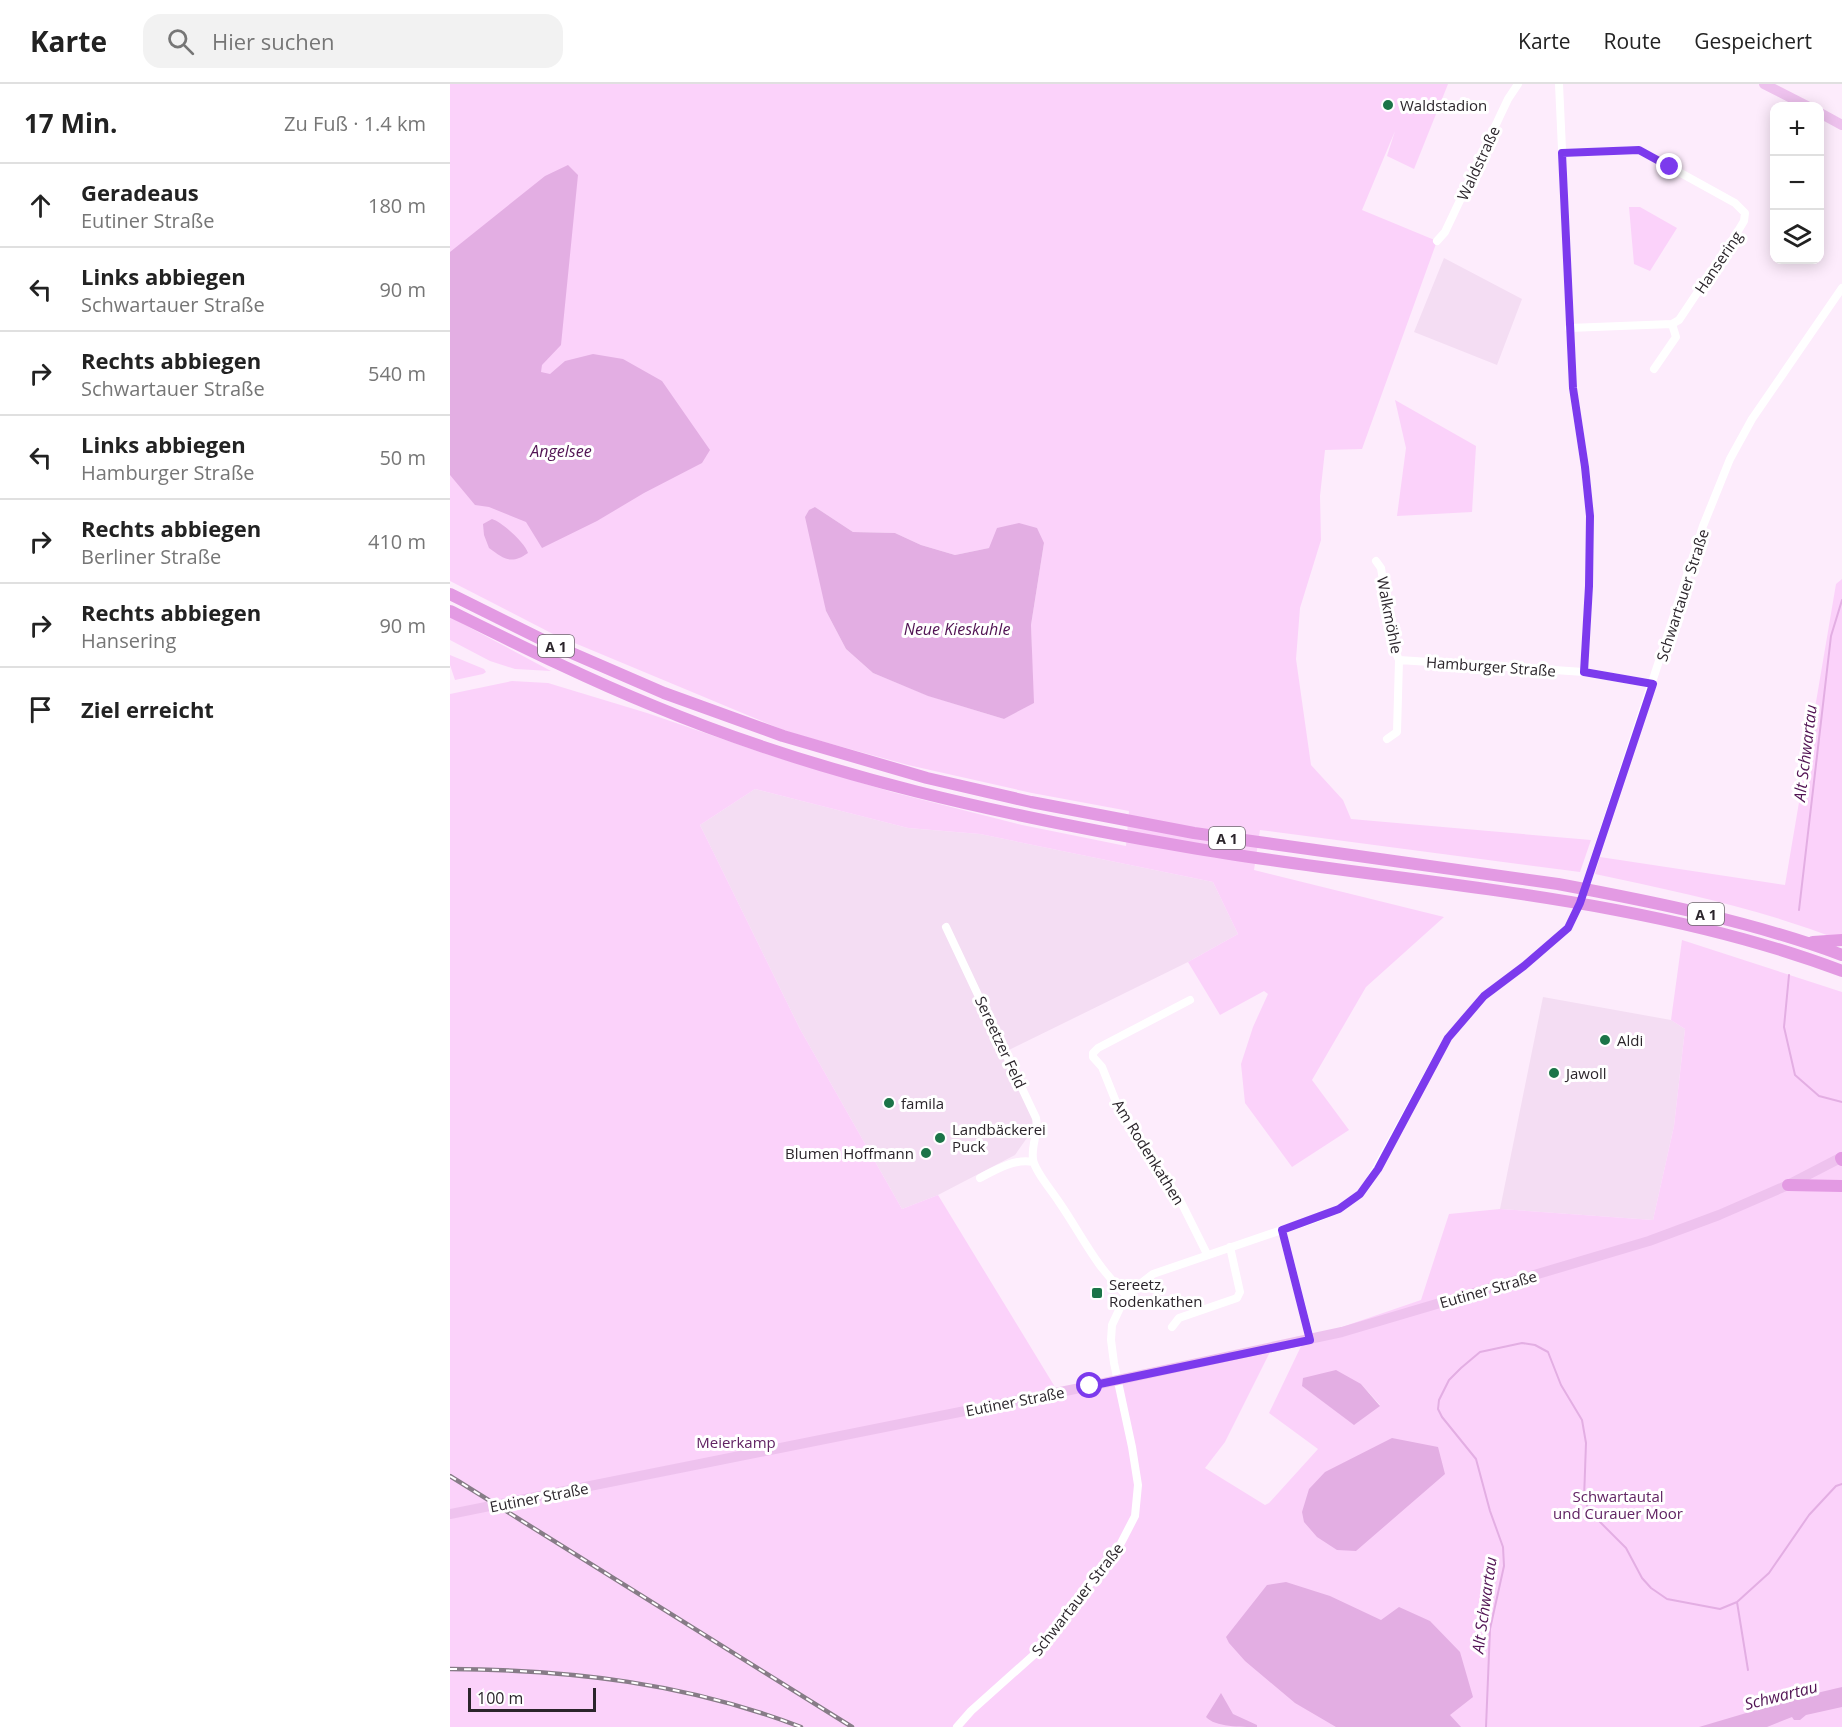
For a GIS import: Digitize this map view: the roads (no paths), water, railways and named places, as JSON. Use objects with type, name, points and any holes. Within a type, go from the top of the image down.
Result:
[{"type":"highway","name":"A 1","points":[[450,594],[550,644],[664,693],[783,736],[907,773],[1031,802],[1194,833],[1558,884],[1606,893],[1691,910],[1842,955]]},
{"type":"highway","name":"A 1","points":[[450,611],[536,654],[655,707],[778,751],[902,789],[1026,818],[1189,848],[1551,900],[1687,925],[1771,946],[1842,971]]},
{"type":"highway","points":[[1805,943],[1842,940]]},
{"type":"highway","points":[[1788,1185],[1842,1186]]},
{"type":"main road","points":[[1764,84],[1799,102]]},
{"type":"main road","points":[[1824,115],[1842,125]]},
{"type":"main road","name":"Eutiner Straße","points":[[450,1514],[1310,1340],[1649,1241],[1719,1215],[1842,1159]]},
{"type":"street","name":"Waldstraße","points":[[1437,241],[1445,232],[1508,99],[1518,84]]},
{"type":"street","points":[[1559,84],[1573,388],[1590,516],[1584,672]]},
{"type":"street","name":"Hansering","points":[[1562,153],[1639,150],[1735,203],[1745,213],[1744,221],[1735,236],[1679,320],[1672,324],[1676,337],[1654,369]]},
{"type":"street","points":[[1839,291],[1842,304]]},
{"type":"street","name":"Schwartauer Straße","points":[[957,1727],[971,1711],[1038,1651],[1120,1545],[1135,1516],[1138,1485],[1111,1340],[1112,1325],[1126,1295],[1153,1274],[1339,1209],[1360,1194],[1378,1169],[1443,1047],[1463,1019],[1484,996],[1524,966],[1568,928],[1580,903],[1703,526],[1730,459],[1752,419],[1839,291]]},
{"type":"street","points":[[1569,328],[1672,324]]},
{"type":"street","name":"Walkmöhle","points":[[1376,561],[1381,568],[1394,648],[1399,660],[1397,732],[1387,739]]},
{"type":"street","name":"Hamburger Straße","points":[[1399,660],[1584,672],[1653,684]]},
{"type":"street","name":"Sereetzer Feld","points":[[946,927],[1036,1118],[1038,1126],[1033,1162]]},
{"type":"street","name":"Am Rodenkathen","points":[[1190,1000],[1098,1048],[1093,1053],[1093,1057],[1102,1067],[1116,1102],[1180,1200],[1207,1254]]},
{"type":"street","points":[[980,1178],[1024,1160],[1033,1162],[1088,1250],[1107,1277],[1126,1295]]},
{"type":"street","points":[[1282,1230],[1310,1340]]},
{"type":"street","points":[[1172,1327],[1179,1318],[1237,1298],[1240,1292],[1230,1247]]},
{"type":"water","name":"Angelsee","points":[[568,165],[578,175],[561,345],[542,365],[541,372],[550,374],[565,361],[593,354],[623,359],[662,381],[710,450],[702,463],[597,521],[542,548],[526,522],[489,507],[475,505],[450,475],[450,252],[545,176]]},
{"type":"water","name":"Neue Kieskuhle","points":[[815,507],[853,532],[895,533],[921,545],[955,555],[989,548],[997,528],[1019,523],[1037,528],[1044,543],[1031,625],[1034,703],[1004,719],[928,696],[873,673],[846,649],[826,611],[805,517],[809,510]]},
{"type":"water","points":[[492,519],[513,533],[528,553],[512,560],[489,548],[483,524]]},
{"type":"water","points":[[1336,1370],[1361,1384],[1380,1406],[1354,1425],[1302,1386],[1303,1378]]},
{"type":"water","points":[[1392,1438],[1438,1447],[1445,1474],[1356,1551],[1337,1550],[1317,1537],[1304,1522],[1302,1512],[1309,1489],[1325,1472]]},
{"type":"water","points":[[1286,1582],[1330,1596],[1381,1620],[1399,1607],[1430,1621],[1460,1652],[1473,1697],[1450,1715],[1461,1727],[1336,1727],[1295,1703],[1245,1661],[1226,1637],[1267,1585]]},
{"type":"water","points":[[1842,1687],[1842,1707],[1806,1715],[1800,1720],[1794,1720],[1792,1717],[1767,1727],[1699,1727],[1800,1697]]},
{"type":"water","points":[[1221,1693],[1233,1714],[1257,1727],[1222,1725],[1206,1717]]},
{"type":"waterway","name":"Alt Schwartau","points":[[1799,910],[1831,636],[1842,600]]},
{"type":"waterway","name":"Alt Schwartau","points":[[1789,975],[1784,1027],[1795,1075],[1819,1096],[1842,1102]]},
{"type":"waterway","name":"Alt Schwartau","points":[[1486,1727],[1490,1629],[1504,1566],[1503,1547],[1490,1511],[1476,1459],[1438,1409],[1439,1400],[1449,1380],[1480,1352],[1522,1343],[1535,1345],[1548,1352],[1561,1385],[1582,1420],[1586,1443],[1584,1499],[1590,1512],[1626,1548],[1642,1578],[1651,1588],[1667,1599],[1720,1609],[1737,1602],[1769,1573],[1809,1515],[1836,1486],[1842,1484]]},
{"type":"waterway","points":[[1737,1602],[1748,1670]]},
{"type":"railway","points":[[450,1476],[852,1727]]},
{"type":"railway","points":[[450,1669],[540,1672],[628,1682],[715,1700],[801,1727]]},
{"type":"place","name":"Waldstadion","points":[[1388,105]]},
{"type":"place","name":"Aldi","points":[[1605,1040]]},
{"type":"place","name":"Jawoll","points":[[1554,1073]]},
{"type":"place","name":"famila","points":[[889,1103]]},
{"type":"place","name":"Landbäckerei Puck","points":[[940,1138]]},
{"type":"place","name":"Blumen Hoffmann","points":[[926,1153]]},
{"type":"place","name":"Sereetz, Rodenkathen","points":[[1097,1293]]},
{"type":"park label","name":"Meierkamp","points":[[736,1442]]},
{"type":"park label","name":"Schwartautal und Curauer Moor","points":[[1618,1504]]},
{"type":"water label","name":"Schwartau","points":[[1781,1695]]}]
